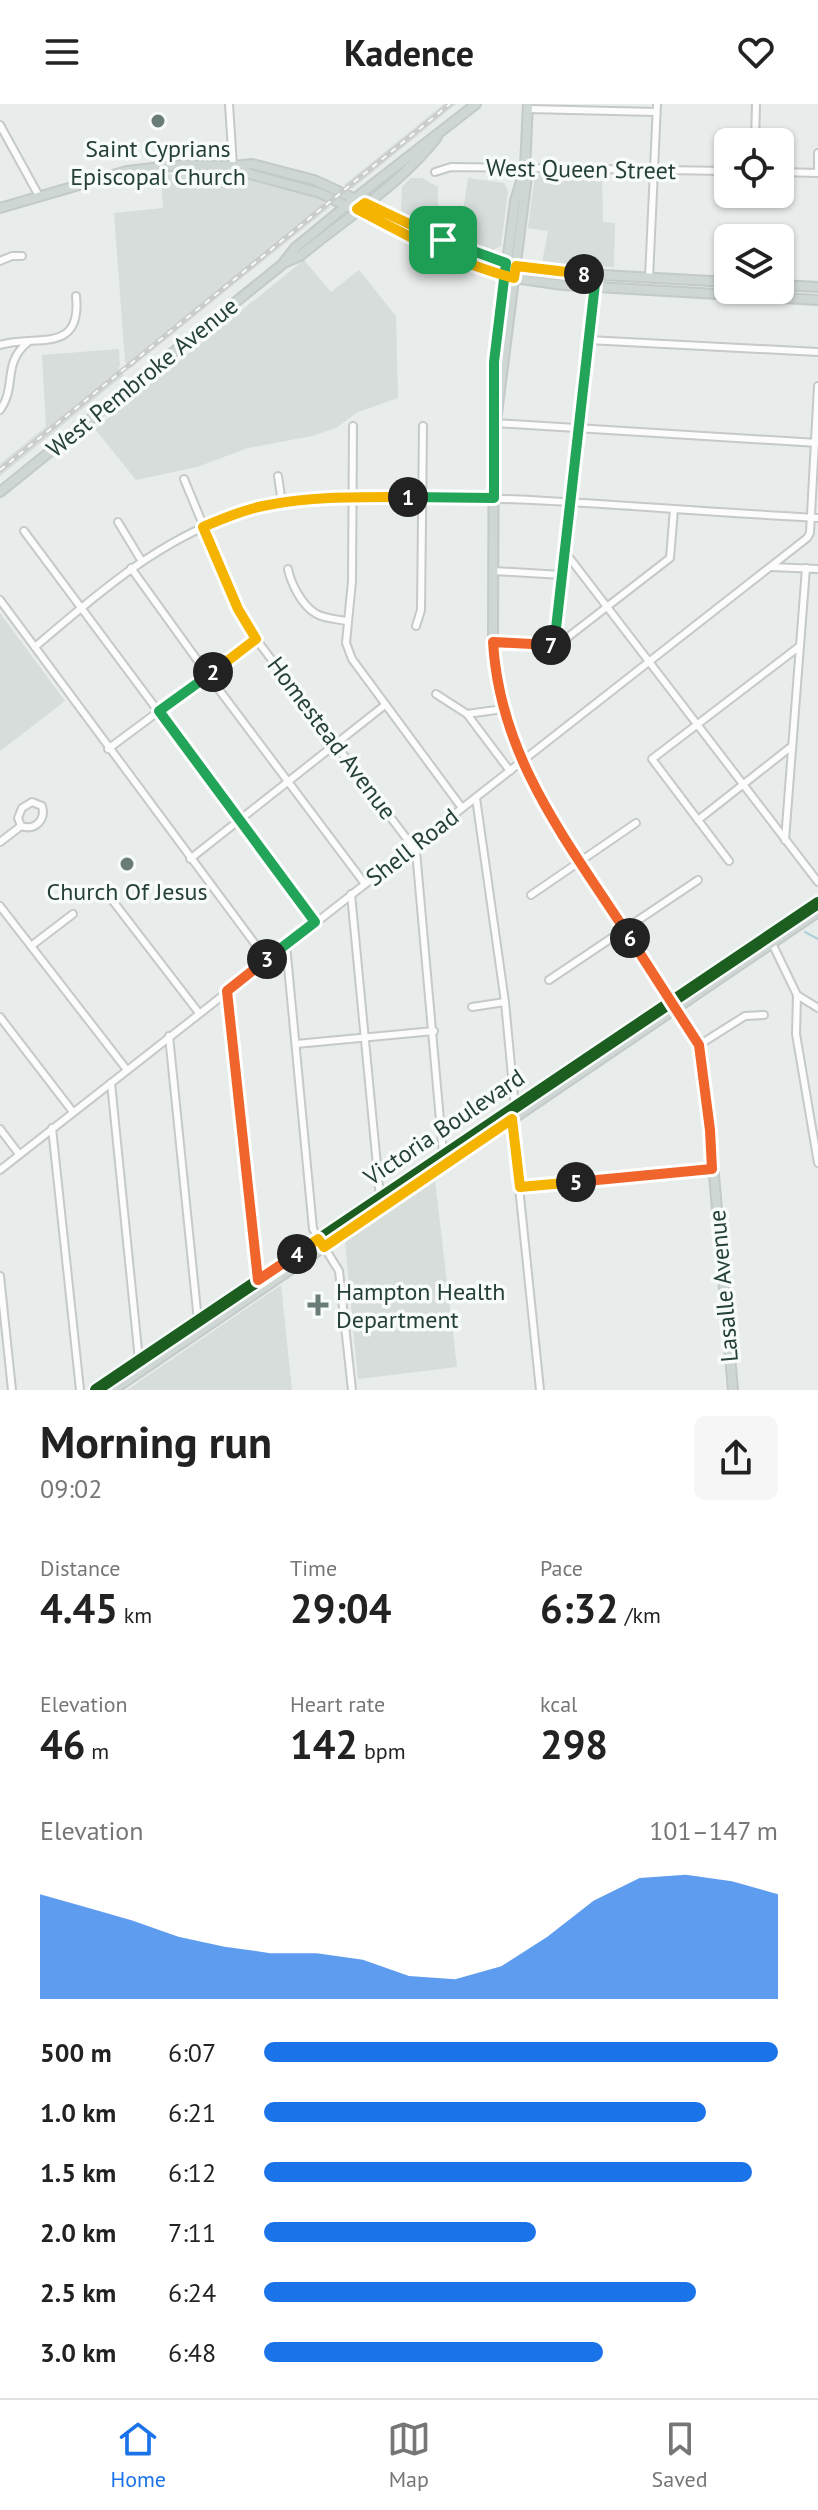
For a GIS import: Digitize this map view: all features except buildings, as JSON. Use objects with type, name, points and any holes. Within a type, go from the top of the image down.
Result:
[{"type":"main road","name":"West Pembroke Avenue","points":[[284,263],[300,256],[418,160],[437,137],[476,104]]},
{"type":"main road","name":"Lasalle Avenue","points":[[528,107],[527,176],[511,264],[495,423],[495,668],[503,709],[523,761],[550,817],[699,1045],[710,1130],[733,1390]]},
{"type":"main road","name":"West Pembroke Avenue","points":[[0,492],[284,263],[295,248],[355,198],[419,147],[437,137]]},
{"type":"main road","points":[[0,208],[140,169],[252,164],[284,170],[355,198],[462,248],[511,264],[596,275],[714,281]]},
{"type":"main road","points":[[233,166],[250,174],[311,189],[442,253],[510,277],[595,287],[818,300]]},
{"type":"main road","points":[[794,286],[818,287]]},
{"type":"main road","name":"Victoria Boulevard","points":[[96,1390],[258,1280],[321,1243],[512,1119],[818,903]]},
{"type":"main road","name":"Victoria Boulevard","points":[[770,939],[818,912]]},
{"type":"main road","name":"Victoria Boulevard","points":[[113,1390],[260,1290],[380,1197],[516,1104],[673,1005]]},
{"type":"street","points":[[229,104],[233,166]]},
{"type":"street","points":[[649,278],[657,104]]},
{"type":"street","points":[[755,128],[756,104]]},
{"type":"street","points":[[528,107],[656,112]]},
{"type":"street","points":[[0,125],[39,196]]},
{"type":"street","points":[[794,172],[818,173],[818,153]]},
{"type":"street","name":"West Queen Street","points":[[435,172],[451,167],[714,171]]},
{"type":"street","points":[[0,261],[22,256]]},
{"type":"street","points":[[554,646],[596,275]]},
{"type":"street","points":[[0,345],[54,339],[66,333],[77,317],[76,296]]},
{"type":"street","points":[[588,340],[818,352]]},
{"type":"street","points":[[0,410],[9,387],[16,352],[27,343]]},
{"type":"street","points":[[35,647],[141,560],[203,527],[249,510],[282,503],[353,497],[494,498],[814,518],[818,386]]},
{"type":"street","points":[[495,423],[816,443]]},
{"type":"street","points":[[353,426],[352,581],[346,643],[352,659],[462,808]]},
{"type":"street","points":[[416,626],[421,610],[423,426]]},
{"type":"street","points":[[278,476],[282,503]]},
{"type":"street","name":"Homestead Avenue","points":[[184,479],[238,609],[256,639],[413,846],[417,857],[434,1031],[443,1154]]},
{"type":"street","points":[[493,642],[554,646],[670,558],[674,509]]},
{"type":"street","name":"Shell Road","points":[[0,1170],[771,567],[809,536],[814,518]]},
{"type":"street","points":[[118,522],[141,560]]},
{"type":"street","points":[[24,531],[315,922]]},
{"type":"street","points":[[565,552],[818,882]]},
{"type":"street","points":[[771,567],[818,569]]},
{"type":"street","points":[[131,568],[365,884]]},
{"type":"street","points":[[785,840],[806,568]]},
{"type":"street","points":[[288,569],[292,585],[311,610],[324,617],[347,621]]},
{"type":"street","points":[[494,571],[562,575]]},
{"type":"street","points":[[0,600],[267,960]]},
{"type":"street","points":[[108,749],[256,639]]},
{"type":"street","points":[[729,861],[652,759],[800,646]]},
{"type":"street","points":[[436,694],[467,714],[510,771]]},
{"type":"street","points":[[190,859],[385,705]]},
{"type":"street","points":[[467,714],[503,709]]},
{"type":"street","points":[[698,820],[792,746]]},
{"type":"street","points":[[476,798],[505,1002],[516,1104],[512,1119],[540,1390]]},
{"type":"street","points":[[32,802],[42,806],[42,820],[34,826],[21,826],[18,818],[22,808],[32,802]]},
{"type":"street","points":[[531,895],[636,823]]},
{"type":"street","points":[[0,842],[21,826]]},
{"type":"street","points":[[549,980],[698,880]]},
{"type":"street","points":[[351,894],[380,1197]]},
{"type":"street","points":[[109,896],[199,1013]]},
{"type":"street","points":[[0,906],[127,1070]]},
{"type":"street","points":[[31,946],[73,914]]},
{"type":"street","points":[[770,939],[797,995],[796,1034],[818,1163]]},
{"type":"street","points":[[286,945],[313,1231],[339,1271],[352,1390]]},
{"type":"street","points":[[227,991],[260,1290]]},
{"type":"street","points":[[797,995],[818,1008]]},
{"type":"street","points":[[472,1007],[505,1002]]},
{"type":"street","points":[[699,1045],[745,1016],[764,1015]]},
{"type":"street","points":[[0,1017],[3,1027],[73,1112]]},
{"type":"street","points":[[296,1044],[434,1031]]},
{"type":"street","points":[[169,1036],[199,1331]]},
{"type":"street","points":[[111,1083],[139,1360]]},
{"type":"street","points":[[52,1128],[80,1390]]},
{"type":"street","points":[[0,1129],[19,1154]]},
{"type":"street","points":[[520,1187],[712,1169]]},
{"type":"street","points":[[0,1276],[12,1390]]},
{"type":"shaded area","points":[[444,104],[456,104],[352,189],[344,185]]},
{"type":"shaded area","points":[[541,173],[602,175],[603,222],[615,223],[614,267],[542,263],[548,231],[528,228],[534,181]]},
{"type":"shaded area","points":[[194,174],[260,181],[324,201],[330,207],[131,368],[125,362],[114,213],[163,208],[161,175]]},
{"type":"shaded area","points":[[411,178],[422,178],[438,187],[438,219],[414,219],[401,214],[402,187]]},
{"type":"shaded area","points":[[468,178],[504,183],[508,191],[501,246],[491,251],[459,240]]},
{"type":"shaded area","points":[[304,260],[331,292],[359,270],[396,316],[398,398],[358,412],[336,428],[312,436],[248,448],[197,467],[136,480],[95,429]]},
{"type":"shaded area","points":[[119,349],[118,368],[124,375],[0,476],[0,464],[46,427],[42,355]]},
{"type":"shaded area","points":[[0,613],[65,701],[0,751]]},
{"type":"shaded area","points":[[435,1181],[457,1367],[358,1379],[345,1241]]},
{"type":"shaded area","points":[[281,1285],[292,1390],[127,1390],[140,1381]]},
{"type":"waterway","points":[[805,932],[818,939]]},
{"type":"railway","points":[[0,470],[450,104]]},
{"type":"cycle path","points":[[96,1390],[818,903]]},
{"type":"place","name":"Saint Cyprians Episcopal Church","points":[[158,121]]},
{"type":"place","name":"Church Of Jesus","points":[[127,864]]},
{"type":"place","name":"Hampton Health Department","points":[[318,1305]]},
{"type":"route","points":[[443,240],[365,203],[357,209],[442,253],[467,263],[496,273],[505,275],[514,278],[516,266],[596,275],[554,646],[493,642],[498,692],[510,733],[560,835],[699,1045],[712,1169],[520,1187],[512,1119],[324,1247],[318,1239],[258,1280],[227,991],[315,922],[159,711],[256,639],[238,609],[203,527],[261,506],[315,499],[494,498],[494,362],[496,340],[505,275],[506,263],[443,240]]}]
